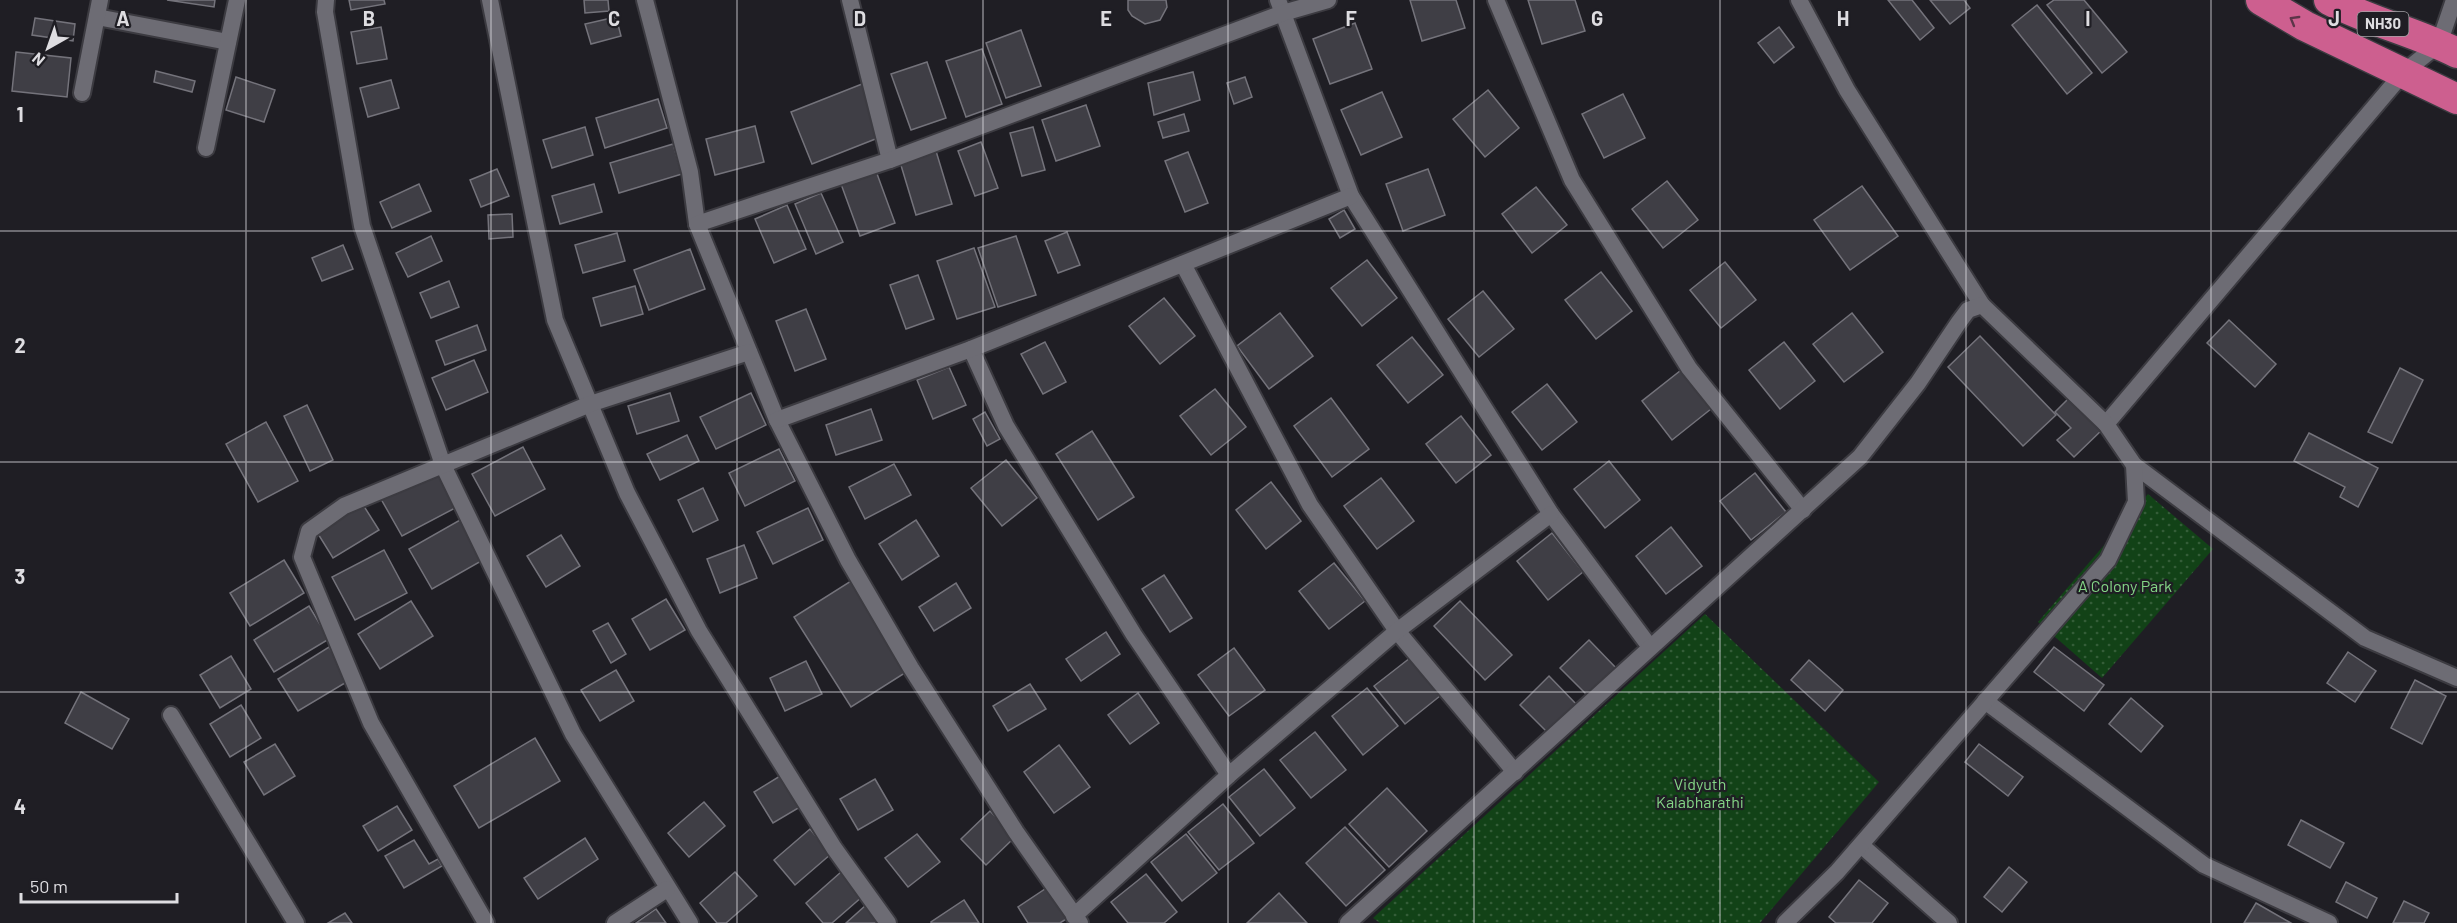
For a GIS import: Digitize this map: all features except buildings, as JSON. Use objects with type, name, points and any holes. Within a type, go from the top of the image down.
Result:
[{"type":"highway","name":"NH30","points":[[2261,0],[2305,26],[2457,99]]},
{"type":"highway","name":"NH30","points":[[2329,0],[2379,23],[2448,49]]},
{"type":"street","points":[[206,148],[237,0]]},
{"type":"street","points":[[326,0],[325,12],[362,226],[443,465],[573,734],[690,923]]},
{"type":"street","points":[[490,0],[555,320],[627,493],[699,631],[834,848],[888,923]]},
{"type":"street","points":[[645,0],[690,172],[697,224],[777,420],[848,560],[911,668],[1016,832],[1077,920],[1229,775],[1397,631],[1551,514]]},
{"type":"street","points":[[850,0],[890,160]]},
{"type":"street","points":[[697,224],[890,160],[1280,6],[1328,0]]},
{"type":"street","points":[[1496,0],[1572,180],[1689,368],[1803,510]]},
{"type":"street","points":[[1799,0],[1848,90],[1982,305],[1990,310],[2106,424],[2134,465],[2365,638],[2457,678]]},
{"type":"street","points":[[2106,424],[2404,72],[2448,49],[2454,0]]},
{"type":"street","points":[[1280,6],[1351,196],[1551,514],[1650,647]]},
{"type":"street","points":[[82,93],[98,8],[228,42]]},
{"type":"street","points":[[777,420],[971,349],[1351,196]]},
{"type":"street","points":[[1183,264],[1310,506],[1397,631],[1515,772]]},
{"type":"street","points":[[1348,923],[1860,457],[1918,383],[1959,321],[1968,310],[1982,305]]},
{"type":"street","points":[[971,349],[1012,436],[1134,635],[1229,775]]},
{"type":"street","points":[[486,923],[371,723],[302,557],[309,531],[344,506],[590,404],[748,352]]},
{"type":"street","points":[[1785,923],[1861,845],[2108,560],[2136,502],[2134,465]]},
{"type":"street","points":[[1985,701],[2204,865],[2329,923]]},
{"type":"street","points":[[171,715],[296,923]]},
{"type":"street","points":[[1861,845],[1948,923]]},
{"type":"street","points":[[615,923],[667,889]]},
{"type":"green space","name":"A Colony Park","points":[[2148,494],[2213,549],[2102,678],[2038,622]]},
{"type":"green space","name":"Vidyuth Kalabharathi","points":[[1705,614],[1879,782],[1760,923],[1380,923],[1373,918]]}]
